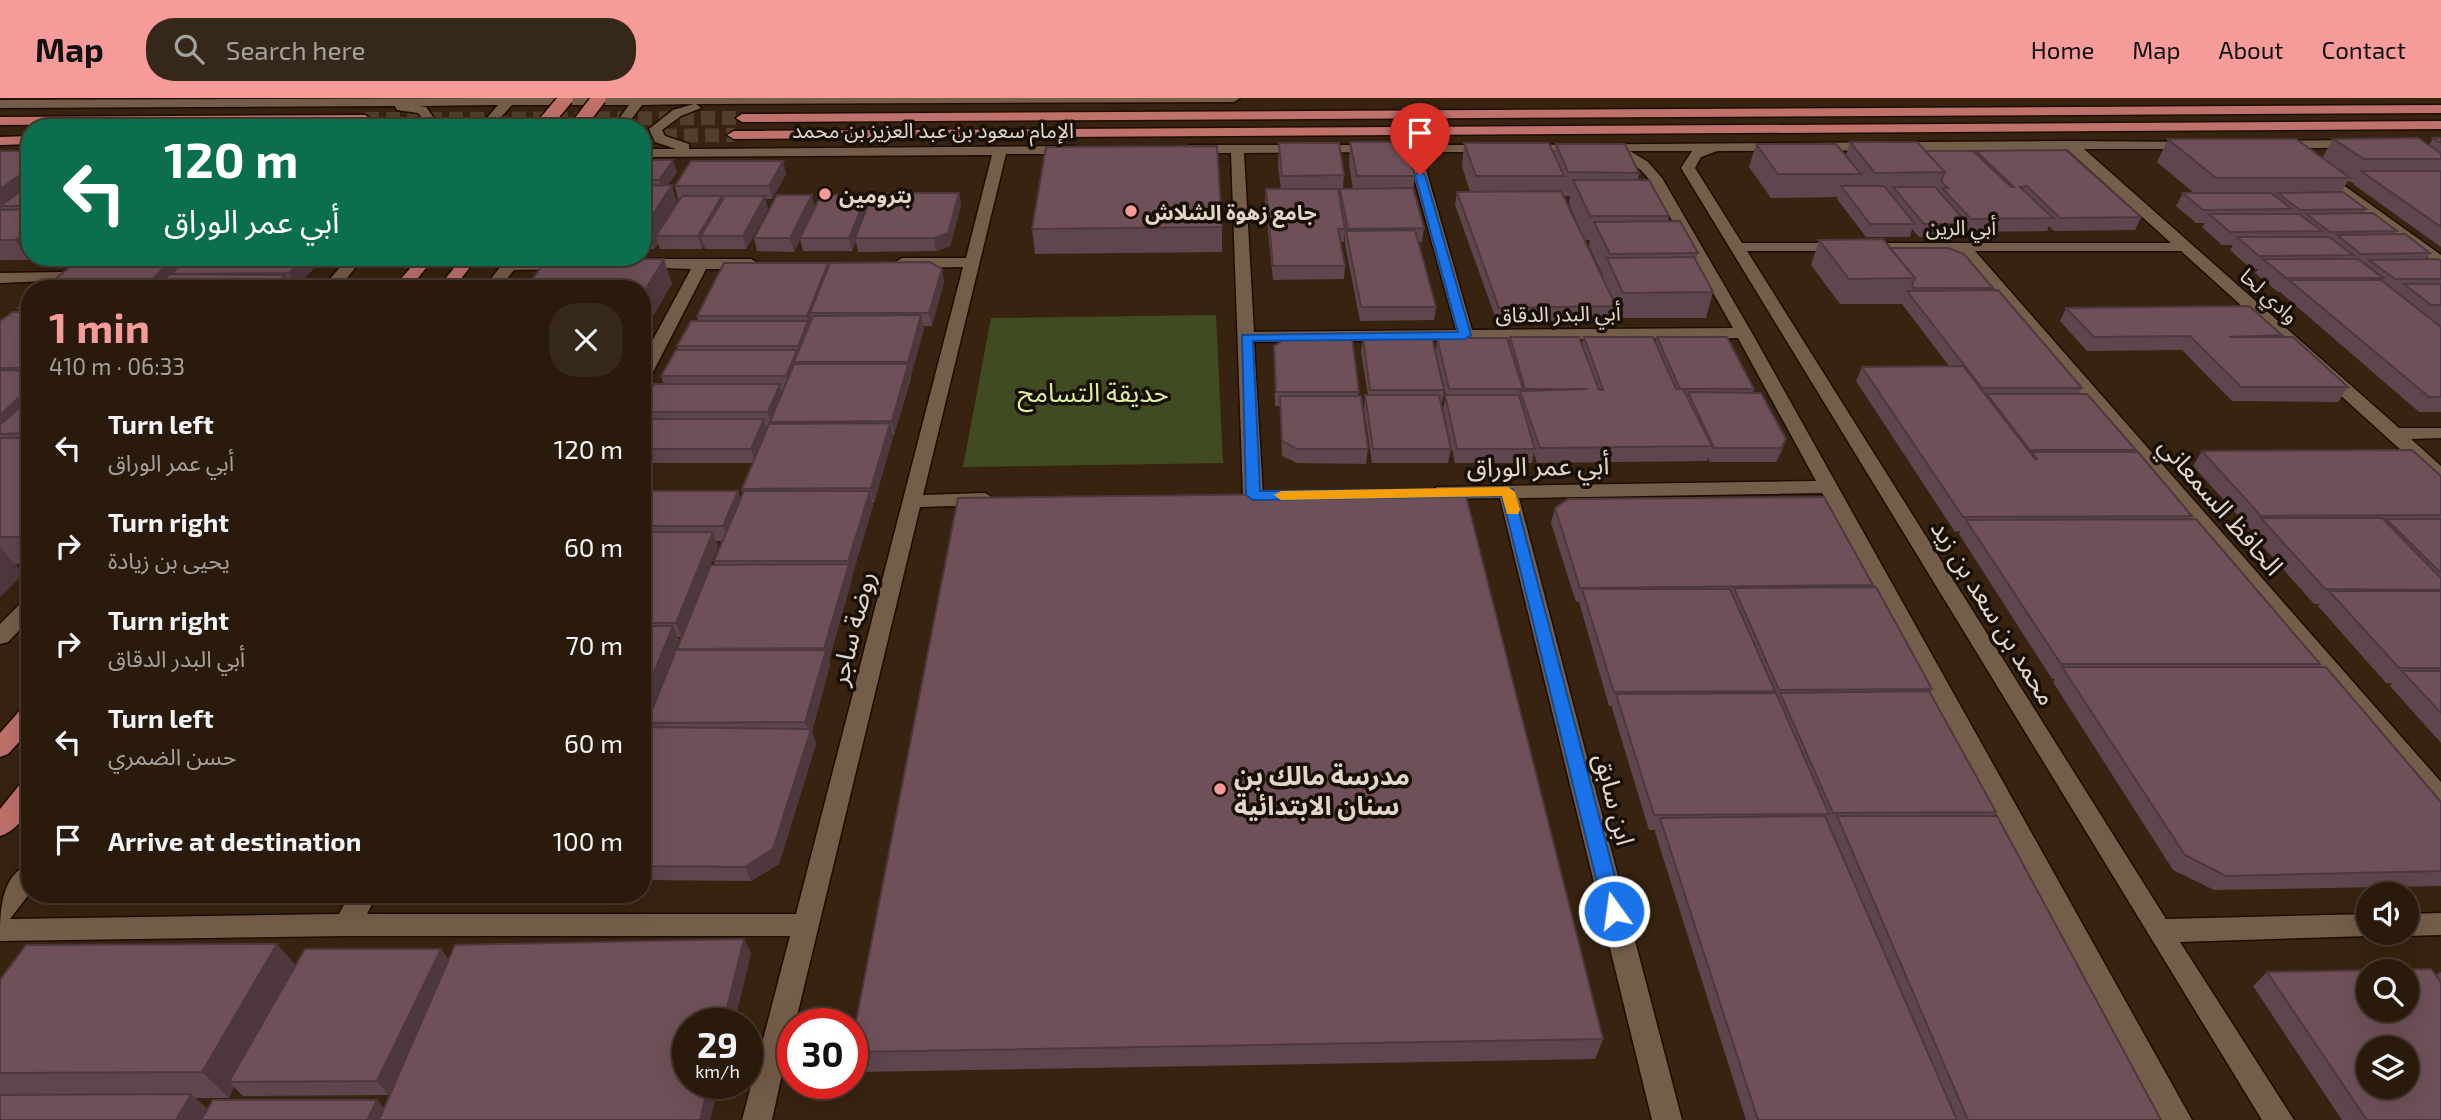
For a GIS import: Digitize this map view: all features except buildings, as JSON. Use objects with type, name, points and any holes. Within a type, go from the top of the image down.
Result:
[{"type":"main road","points":[[548,119],[566,98]]},
{"type":"main road","points":[[583,119],[599,98]]},
{"type":"main road","points":[[1815,111],[1915,102],[2054,98]]},
{"type":"main road","name":"الإمام سعود بن عبد العزيز بن محمد","points":[[742,118],[2441,108]]},
{"type":"main road","points":[[0,121],[21,121]]},
{"type":"main road","name":"الإمام سعود بن عبد العزيز بن محمد","points":[[734,135],[2441,125]]},
{"type":"main road","points":[[1975,128],[2113,136],[2377,142]]},
{"type":"main road","points":[[0,141],[21,140]]},
{"type":"main road","points":[[408,280],[420,266]]},
{"type":"main road","points":[[452,280],[464,266]]},
{"type":"main road","points":[[0,748],[21,724]]},
{"type":"main road","points":[[0,826],[21,801]]},
{"type":"street","points":[[243,103],[421,98]]},
{"type":"street","points":[[734,98],[785,100]]},
{"type":"street","name":"الإمام سعود بن عبد العزيز بن محمد","points":[[785,100],[1234,98]]},
{"type":"street","points":[[492,119],[511,99]]},
{"type":"street","points":[[0,104],[511,99],[785,100]]},
{"type":"street","points":[[625,119],[640,100]]},
{"type":"street","points":[[785,100],[700,107],[677,113],[655,129],[660,139],[676,146],[802,151]]},
{"type":"street","points":[[243,103],[407,107],[422,110],[428,119]]},
{"type":"street","points":[[2256,145],[2377,142]]},
{"type":"street","name":"وادي لحا","points":[[2071,145],[2441,476]]},
{"type":"street","points":[[1181,149],[2203,145]]},
{"type":"street","points":[[2282,145],[2441,262]]},
{"type":"street","points":[[1673,172],[1688,168],[1690,159],[1698,153],[1720,147]]},
{"type":"street","name":"محمد بن سعد بن زيد","points":[[1601,148],[1628,154],[1647,166],[1673,172],[1737,247],[2159,931],[2279,1120]]},
{"type":"street","points":[[1237,149],[1253,495]]},
{"type":"street","points":[[1413,149],[1465,335]]},
{"type":"street","name":"روضة ساجر","points":[[757,1120],[1000,150]]},
{"type":"street","name":"الإمام سعود بن عبد العزيز بن محمد","points":[[651,153],[1084,150]]},
{"type":"street","points":[[651,160],[690,160],[802,151]]},
{"type":"street","name":"محمد بن سعد بن زيد","points":[[1673,172],[1744,332],[2178,1120]]},
{"type":"street","name":"أبي الرين","points":[[1737,247],[2185,247]]},
{"type":"street","name":"الحافظ السمعاني","points":[[1964,247],[2441,797]]},
{"type":"street","points":[[889,263],[970,262]]},
{"type":"street","points":[[651,264],[768,264]]},
{"type":"street","points":[[651,359],[701,264]]},
{"type":"street","points":[[338,280],[349,266]]},
{"type":"street","points":[[498,280],[509,266]]},
{"type":"street","points":[[0,278],[64,277]]},
{"type":"street","name":"أبي البدر الدقاق","points":[[1246,337],[1744,332]]},
{"type":"street","points":[[2394,434],[2441,433]]},
{"type":"street","name":"أبي عمر الوراق","points":[[1414,493],[1827,487]]},
{"type":"street","name":"ابن سابق","points":[[1508,492],[1667,1120]]},
{"type":"street","points":[[912,500],[1008,499]]},
{"type":"street","points":[[0,637],[21,615]]},
{"type":"street","points":[[0,912],[21,885]]},
{"type":"street","points":[[347,925],[359,903]]},
{"type":"street","points":[[2419,925],[2441,924]]},
{"type":"street","points":[[0,930],[347,925],[806,925]]},
{"type":"street","points":[[2159,931],[2356,925]]},
{"type":"green space","name":"حديقة التسامح","points":[[1216,315],[1223,463],[963,467],[991,318]]},
{"type":"tunnel","points":[[365,119],[742,118]]},
{"type":"tunnel","points":[[651,136],[734,135]]},
{"type":"slow traffic","points":[[1281,495],[1508,492],[1512,510]]},
{"type":"place","name":"بترومين","points":[[825,194]]},
{"type":"place","name":"جامع زهوة الشلاش","points":[[1131,211]]},
{"type":"place","name":"مدرسة مالك بن سنان الابتدائية","points":[[1220,789]]},
{"type":"route","points":[[1420,175],[1465,335],[1246,337],[1253,495],[1508,492],[1614,911]]}]
